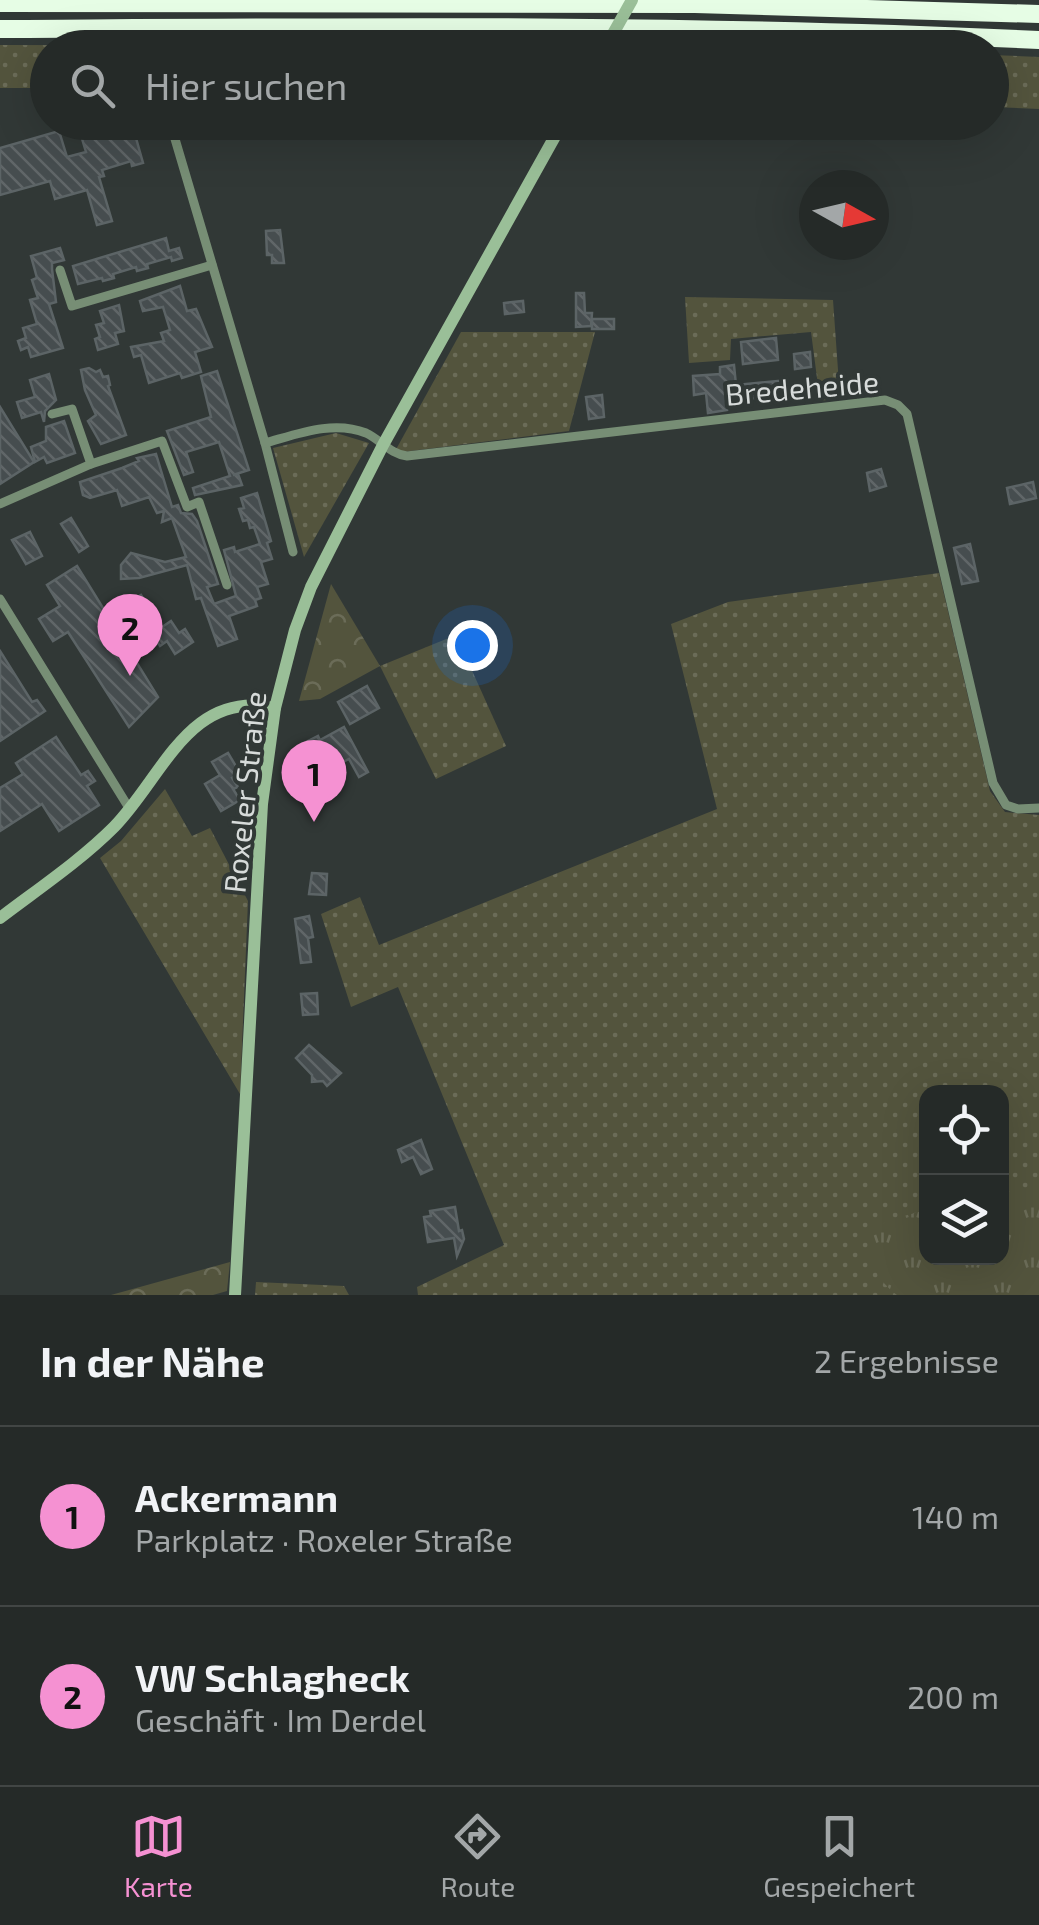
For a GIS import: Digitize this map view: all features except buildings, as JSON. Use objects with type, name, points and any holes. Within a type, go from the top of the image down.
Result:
[{"type":"highway","points":[[0,2],[695,4],[1039,14]]},
{"type":"highway","points":[[0,29],[694,30]]},
{"type":"highway","points":[[1009,39],[1039,40]]},
{"type":"main road","points":[[615,30],[632,0]]},
{"type":"main road","name":"Roxeler Straße","points":[[235,1295],[258,864],[274,708],[294,630],[311,587],[383,444],[553,140]]},
{"type":"main road","points":[[0,918],[112,828],[183,738],[204,720],[243,703],[274,708]]},
{"type":"street","points":[[175,140],[265,442],[292,552]]},
{"type":"street","points":[[60,270],[72,306],[212,265]]},
{"type":"street","name":"Bredeheide","points":[[383,444],[407,456],[884,400],[898,405],[907,414],[924,478],[993,782],[1006,805],[1039,808]]},
{"type":"street","points":[[52,414],[72,409],[91,464]]},
{"type":"street","points":[[265,442],[340,427],[366,434],[383,444]]},
{"type":"street","points":[[0,504],[91,464],[162,441],[187,507],[200,502],[227,585]]},
{"type":"street","points":[[0,599],[129,808]]},
{"type":"green space","points":[[0,45],[30,45],[30,88],[0,88]]},
{"type":"green space","points":[[1009,56],[1039,57],[1039,109],[1009,108]]},
{"type":"green space","points":[[685,297],[833,300],[840,398],[820,401],[811,332],[731,339],[730,360],[689,363]]},
{"type":"green space","points":[[461,332],[595,332],[569,431],[394,453]]},
{"type":"green space","points":[[336,433],[369,443],[304,557],[273,448]]},
{"type":"green space","points":[[939,573],[990,791],[1005,812],[1039,815],[1039,1295],[418,1295],[417,1287],[504,1245],[398,987],[351,1007],[321,914],[360,897],[379,945],[717,809],[671,624],[728,602]]},
{"type":"green space","points":[[331,584],[380,666],[320,699],[299,701]]},
{"type":"green space","points":[[456,635],[506,746],[436,779],[380,666]]},
{"type":"green space","points":[[165,789],[192,836],[210,828],[248,901],[240,1094],[100,858],[121,841]]},
{"type":"green space","points":[[1039,1185],[1039,1295],[897,1295],[883,1282],[870,1257],[874,1228],[919,1212],[919,1265],[1009,1265],[1009,1191]]},
{"type":"green space","points":[[230,1262],[227,1291],[213,1295],[111,1295]]},
{"type":"green space","points":[[256,1282],[344,1286],[349,1295],[255,1295]]},
{"type":"place","name":"VW Schlagheck","points":[[130,676]]},
{"type":"place","name":"Ackermann","points":[[314,822]]}]
